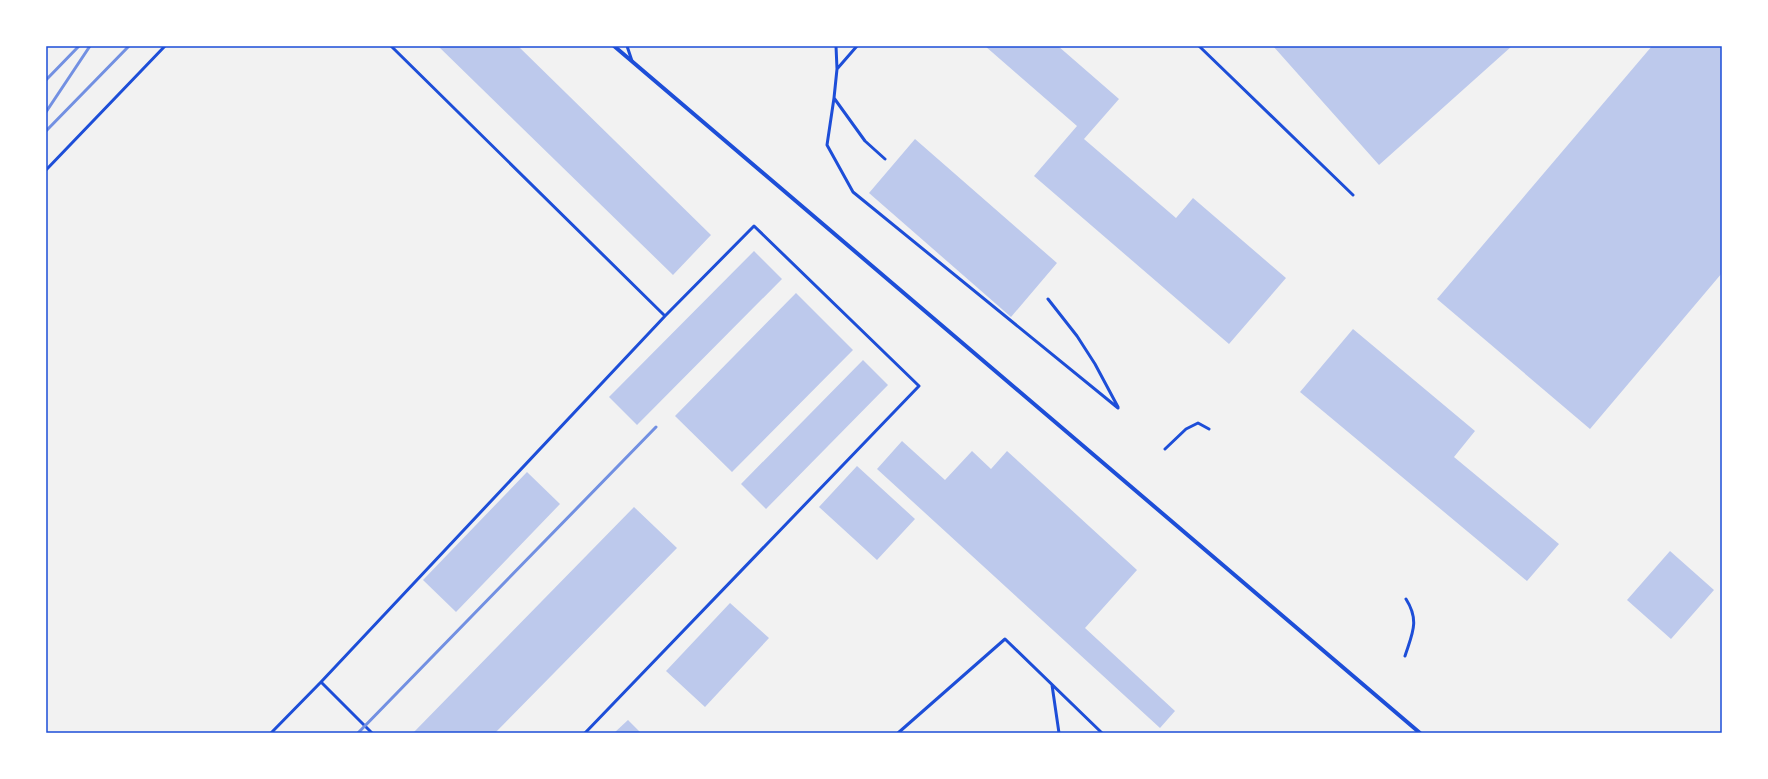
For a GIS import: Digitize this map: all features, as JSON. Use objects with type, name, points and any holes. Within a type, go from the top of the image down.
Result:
[{"type":"street","points":[[614,46],[1420,733]]},
{"type":"lane","points":[[46,170],[165,46]]},
{"type":"lane","points":[[391,46],[665,316]]},
{"type":"lane","points":[[627,46],[632,61]]},
{"type":"lane","points":[[836,46],[838,69],[827,145],[853,192],[1118,408],[1095,364],[1078,336],[1048,299]]},
{"type":"lane","points":[[838,69],[857,46]]},
{"type":"lane","points":[[1199,46],[1353,195]]},
{"type":"lane","points":[[834,98],[865,141],[885,159]]},
{"type":"lane","points":[[271,733],[321,682],[665,316],[754,226],[919,386],[585,733]]},
{"type":"lane","points":[[1165,449],[1186,430],[1198,423],[1209,429]]},
{"type":"lane","points":[[1405,656],[1415,627],[1412,610],[1406,599]]},
{"type":"lane","points":[[898,733],[1005,639],[1102,733]]},
{"type":"lane","points":[[321,682],[372,733]]},
{"type":"lane","points":[[1052,685],[1059,733]]},
{"type":"building","points":[[438,46],[518,46],[711,235],[673,275]]},
{"type":"building","points":[[985,46],[1058,46],[1119,99],[1084,139],[1176,218],[1193,198],[1286,278],[1229,344],[1034,176],[1077,126]]},
{"type":"building","points":[[1273,46],[1512,46],[1379,165]]},
{"type":"building","points":[[1652,46],[1722,46],[1722,273],[1590,429],[1437,299]]},
{"type":"building","points":[[915,139],[1057,263],[1011,317],[869,193]]},
{"type":"building","points":[[754,251],[782,279],[637,425],[609,397]]},
{"type":"building","points":[[796,293],[853,350],[732,472],[675,416]]},
{"type":"building","points":[[1353,329],[1475,431],[1454,457],[1559,544],[1527,581],[1300,392]]},
{"type":"building","points":[[863,360],[888,385],[766,509],[741,484]]},
{"type":"building","points":[[902,441],[945,480],[972,451],[991,469],[1007,451],[1137,570],[1085,628],[1175,711],[1160,728],[877,469]]},
{"type":"building","points":[[857,466],[915,519],[877,560],[819,507]]},
{"type":"building","points":[[527,472],[560,504],[456,612],[423,580]]},
{"type":"building","points":[[634,507],[677,548],[495,733],[413,733]]},
{"type":"building","points":[[1670,551],[1714,590],[1671,639],[1627,600]]},
{"type":"building","points":[[730,603],[769,638],[705,707],[666,671]]},
{"type":"building","points":[[628,720],[641,733],[614,733]]},
{"type":"railway","points":[[46,80],[79,46]]},
{"type":"railway","points":[[46,112],[90,46]]},
{"type":"railway","points":[[46,131],[129,46]]},
{"type":"railway","points":[[358,733],[656,427]]}]
